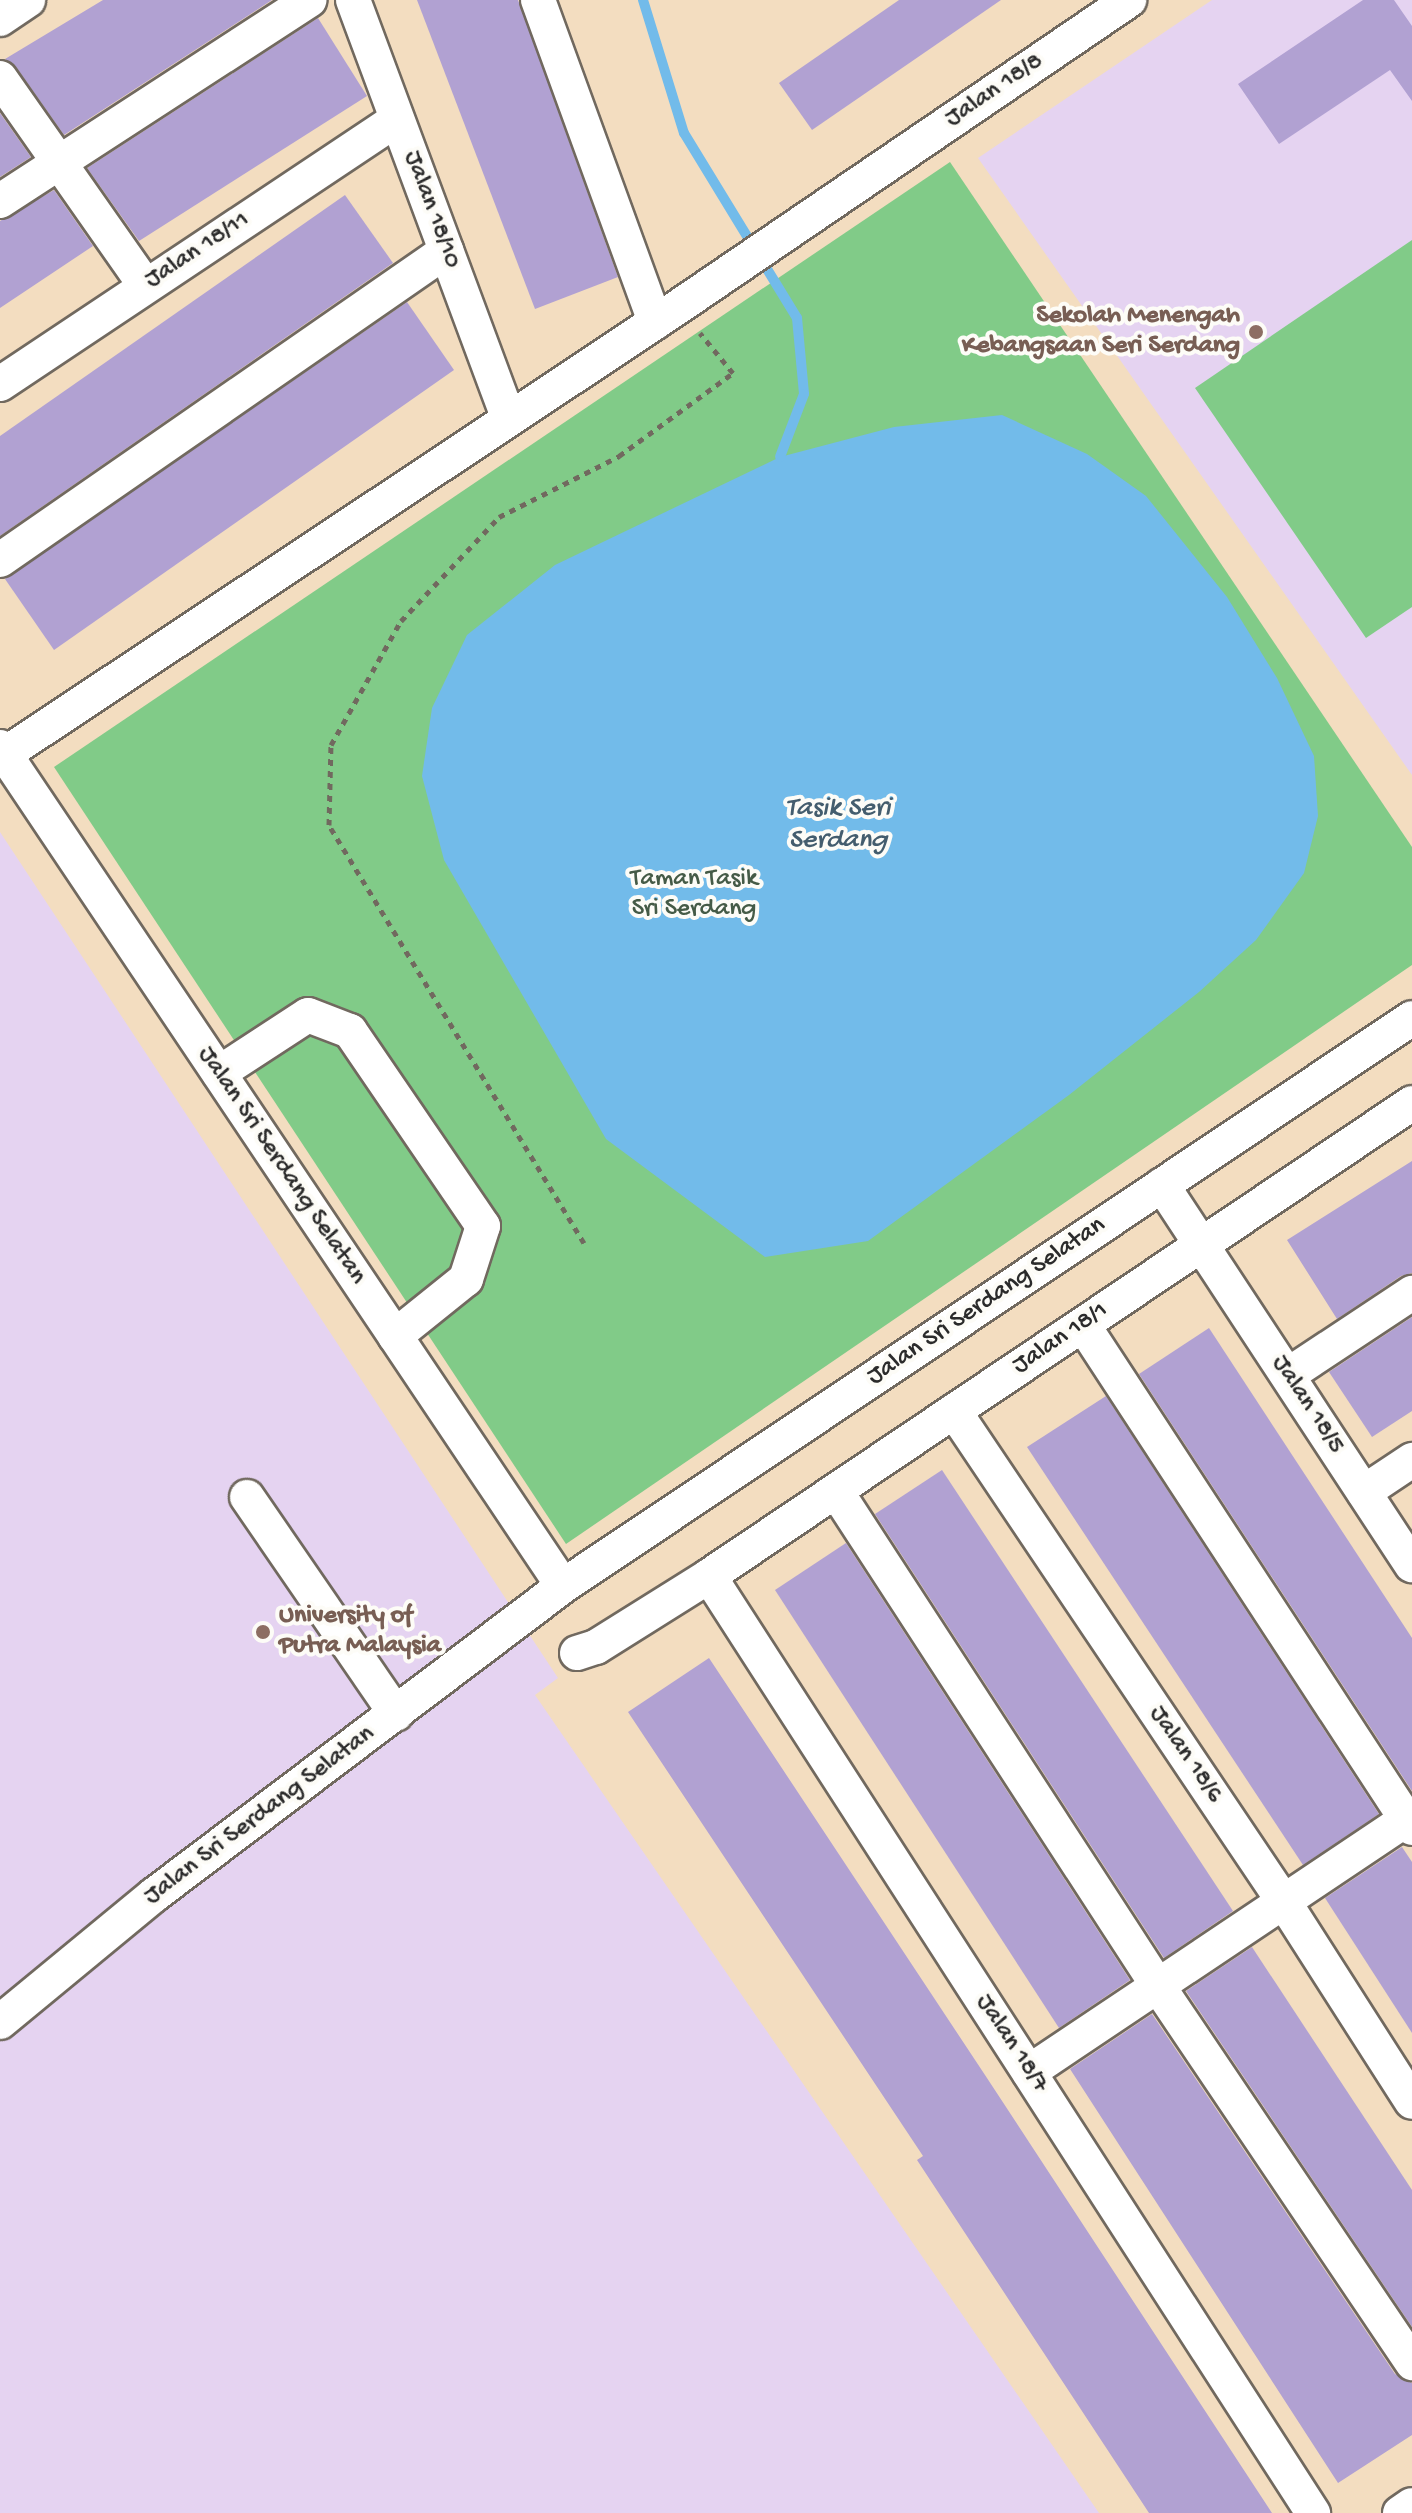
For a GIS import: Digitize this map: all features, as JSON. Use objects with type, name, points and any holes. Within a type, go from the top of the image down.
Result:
[{"type":"street","points":[[0,19],[28,0]]},
{"type":"street","points":[[0,201],[309,0]]},
{"type":"street","name":"Jalan 18/10","points":[[353,0],[509,419]]},
{"type":"street","points":[[538,0],[678,307]]},
{"type":"street","name":"Jalan 18/8","points":[[2,750],[678,307],[1129,0]]},
{"type":"street","points":[[0,78],[145,285]]},
{"type":"street","name":"Jalan 18/11","points":[[0,384],[397,119]]},
{"type":"street","points":[[0,560],[446,251]]},
{"type":"street","name":"Jalan Sri Serdang Selatan","points":[[2,750],[563,1586]]},
{"type":"street","points":[[219,1073],[308,1015],[350,1031],[483,1226],[466,1279],[395,1336]]},
{"type":"street","name":"Jalan Sri Serdang Selatan","points":[[0,2022],[154,1895],[563,1586],[1412,1018]]},
{"type":"street","name":"Jalan 18/1","points":[[577,1653],[596,1647],[709,1576],[1412,1103]]},
{"type":"street","name":"Jalan 18/5","points":[[1162,1185],[1412,1565]]},
{"type":"street","points":[[1288,1375],[1412,1293]]},
{"type":"street","points":[[1029,2072],[1410,1821],[1083,1325]]},
{"type":"street","name":"Jalan 18/6","points":[[954,1411],[1284,1902],[1412,2102]]},
{"type":"street","points":[[1364,1492],[1412,1460]]},
{"type":"street","points":[[836,1491],[1158,1986],[1412,2363]]},
{"type":"street","points":[[247,1497],[396,1714]]},
{"type":"street","name":"Jalan 18/7","points":[[709,1576],[1308,2511]]},
{"type":"street","points":[[1400,2513],[1412,2505]]},
{"type":"path","points":[[584,1243],[329,825],[331,745],[401,621],[499,517],[619,456],[733,373],[678,307]]},
{"type":"shaded area","name":"Sekolah Menengah Kebangsaan Seri Serdang","points":[[1212,0],[1412,0],[1412,775],[978,158]]},
{"type":"shaded area","name":"University of Putra Malaysia","points":[[0,832],[558,1678],[535,1695],[1099,2513],[0,2513]]},
{"type":"green space","name":"Taman Tasik Sri Serdang","points":[[950,162],[1412,847],[1412,965],[566,1544],[54,767]]},
{"type":"green space","points":[[1412,240],[1412,607],[1366,638],[1195,388]]},
{"type":"water","name":"Tasik Seri Serdang","points":[[1002,415],[1087,454],[1146,496],[1227,597],[1277,678],[1314,756],[1318,816],[1304,873],[1256,940],[1199,992],[1069,1095],[868,1241],[765,1257],[606,1139],[444,860],[422,776],[432,708],[467,635],[555,565],[780,457],[894,427]]},
{"type":"building","points":[[103,0],[272,0],[64,135],[16,67],[5,59]]},
{"type":"building","points":[[417,0],[518,0],[618,277],[535,309]]},
{"type":"building","points":[[899,0],[1001,0],[812,130],[779,83]]},
{"type":"building","points":[[1363,0],[1394,0],[1412,26],[1412,101],[1390,70],[1279,144],[1238,84]]},
{"type":"building","points":[[318,18],[367,96],[139,241],[87,168]]},
{"type":"building","points":[[0,113],[31,157],[0,177]]},
{"type":"building","points":[[54,190],[93,246],[0,308],[0,221]]},
{"type":"building","points":[[345,195],[393,263],[0,536],[0,436]]},
{"type":"building","points":[[407,302],[454,370],[54,650],[5,579]]},
{"type":"building","points":[[1412,1161],[1412,1273],[1401,1276],[1337,1319],[1287,1240]]},
{"type":"building","points":[[1412,1317],[1412,1411],[1372,1437],[1329,1372]]},
{"type":"building","points":[[1209,1328],[1412,1638],[1412,1791],[1139,1374]]},
{"type":"building","points":[[1106,1396],[1379,1814],[1303,1865],[1027,1447]]},
{"type":"building","points":[[942,1470],[1233,1911],[1164,1958],[875,1514]]},
{"type":"building","points":[[846,1543],[1130,1980],[1059,2028],[775,1590]]},
{"type":"building","points":[[709,1658],[1272,2513],[1149,2513],[917,2160],[923,2156],[628,1712]]},
{"type":"building","points":[[1402,1847],[1412,1862],[1412,2033],[1325,1898]]},
{"type":"building","points":[[1252,1947],[1412,2190],[1412,2327],[1186,1991]]},
{"type":"building","points":[[1152,2014],[1395,2374],[1412,2383],[1412,2435],[1338,2483],[1070,2069]]},
{"type":"waterway","points":[[643,0],[684,133],[797,318],[804,394],[780,457]]},
{"type":"place","name":"Sekolah Menengah Kebangsaan Seri Serdang","points":[[1256,332]]},
{"type":"place","name":"University of Putra Malaysia","points":[[263,1632]]}]
